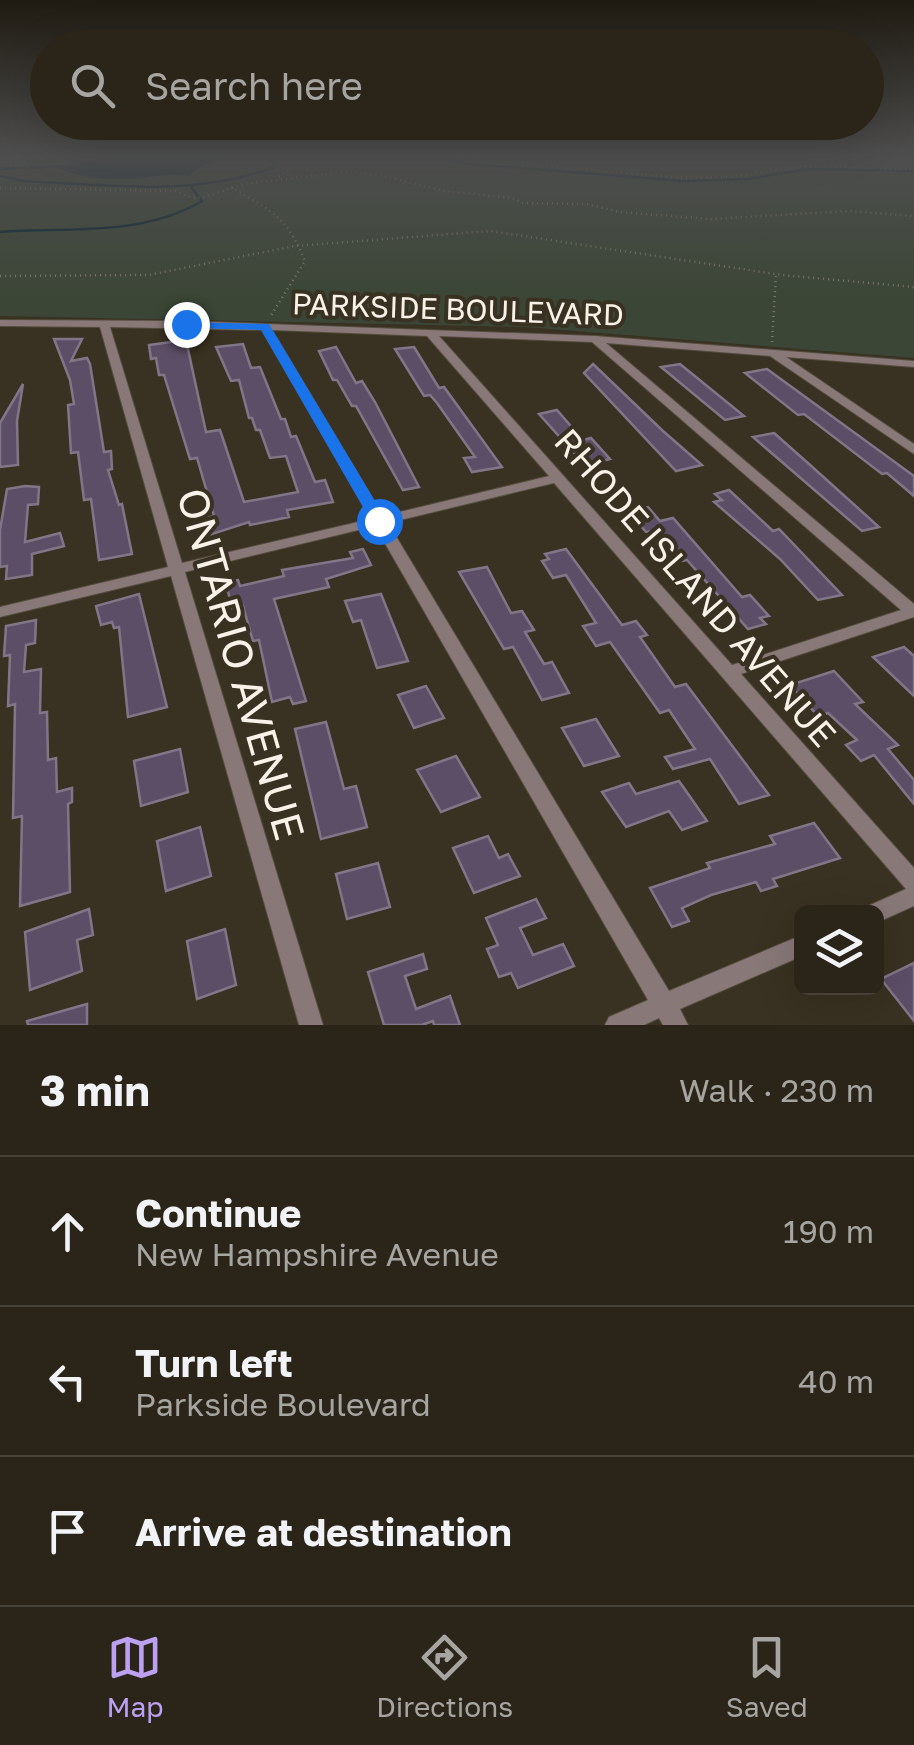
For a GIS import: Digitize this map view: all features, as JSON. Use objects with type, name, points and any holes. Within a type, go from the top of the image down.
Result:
[{"type":"street","name":"PARKSIDE BOULEVARD","points":[[0,323],[265,327],[594,339],[914,364]]},
{"type":"street","name":"ONTARIO AVENUE","points":[[104,324],[311,1025]]},
{"type":"street","points":[[265,327],[670,1015]]},
{"type":"street","name":"RHODE ISLAND AVENUE","points":[[430,332],[914,883]]},
{"type":"street","points":[[594,339],[914,612]]},
{"type":"street","points":[[772,352],[914,450]]},
{"type":"street","points":[[0,612],[558,478]]},
{"type":"street","points":[[730,672],[914,612]]},
{"type":"street","points":[[884,909],[914,896]]},
{"type":"street","points":[[616,1025],[670,1015],[794,949]]},
{"type":"path","points":[[261,205],[292,230],[306,261],[265,327]]},
{"type":"path","points":[[590,205],[619,212],[710,219],[848,212],[914,216]]},
{"type":"path","points":[[0,276],[148,276],[299,246],[490,230],[776,274],[914,287]]},
{"type":"path","points":[[772,352],[776,274]]},
{"type":"green space","points":[[0,205],[914,205],[914,358],[525,327],[0,316]]},
{"type":"building","points":[[54,339],[82,339],[71,361],[87,358],[90,364],[104,452],[111,451],[112,469],[108,470],[119,505],[122,504],[132,554],[99,560],[91,499],[84,500],[78,452],[71,453],[68,405],[74,404],[70,380]]},
{"type":"building","points":[[186,340],[206,432],[220,430],[244,502],[298,492],[286,456],[270,458],[260,430],[249,418],[239,380],[231,381],[216,347],[243,344],[251,368],[260,367],[281,419],[285,419],[291,437],[296,436],[315,482],[325,480],[333,502],[287,510],[289,517],[250,525],[249,522],[209,535],[202,519],[214,516],[197,458],[190,459],[164,375],[159,375],[156,358],[151,359],[149,345]]},
{"type":"building","points":[[336,347],[356,383],[362,381],[375,402],[419,487],[403,490],[356,406],[333,380],[319,351]]},
{"type":"building","points":[[414,347],[439,388],[444,387],[502,467],[472,472],[464,458],[475,457],[437,403],[430,395],[424,396],[395,349]]},
{"type":"building","points":[[593,364],[702,465],[676,471],[584,373]]},
{"type":"building","points":[[680,364],[744,416],[725,420],[661,367]]},
{"type":"building","points":[[767,369],[914,476],[914,496],[745,373]]},
{"type":"building","points":[[23,384],[17,421],[18,465],[0,467],[0,423]]},
{"type":"building","points":[[557,410],[583,440],[591,438],[610,459],[585,465],[539,414]]},
{"type":"building","points":[[774,433],[879,527],[862,531],[753,437]]},
{"type":"building","points":[[39,487],[38,504],[28,505],[25,542],[60,533],[64,546],[32,554],[32,575],[6,579],[7,566],[0,567],[0,530],[7,489]]},
{"type":"building","points":[[729,490],[773,531],[779,529],[842,595],[818,600],[780,559],[714,502],[722,500],[715,494]]},
{"type":"building","points":[[648,507],[660,521],[673,518],[742,597],[750,595],[769,616],[760,618],[766,624],[748,629],[657,530],[646,532],[628,511]]},
{"type":"building","points":[[363,549],[371,565],[326,579],[329,587],[274,599],[306,701],[293,704],[290,697],[272,702],[259,640],[253,641],[243,606],[232,608],[226,583],[238,580],[240,586],[284,576],[282,570],[353,558],[350,552]]},
{"type":"building","points":[[566,549],[622,625],[636,621],[647,635],[640,637],[675,687],[686,684],[769,795],[739,804],[710,759],[673,769],[665,757],[695,749],[669,710],[660,713],[610,642],[596,646],[583,626],[596,623],[566,575],[553,578],[542,561],[549,559],[545,554]]},
{"type":"building","points":[[487,567],[511,613],[522,611],[534,630],[525,632],[544,664],[552,662],[569,693],[542,700],[513,647],[504,649],[459,572]]},
{"type":"building","points":[[139,594],[167,707],[128,717],[119,627],[114,628],[112,622],[101,625],[96,606]]},
{"type":"building","points":[[381,594],[408,661],[377,668],[361,620],[353,622],[345,601]]},
{"type":"building","points":[[36,620],[35,643],[26,645],[24,672],[41,669],[40,713],[47,712],[48,760],[56,758],[57,792],[72,788],[72,802],[68,804],[70,892],[20,906],[22,816],[13,818],[15,704],[8,706],[10,655],[4,656],[6,626]]},
{"type":"building","points":[[904,647],[914,656],[914,696],[873,657]]},
{"type":"building","points":[[834,671],[863,702],[855,704],[898,745],[888,749],[914,780],[914,804],[874,755],[861,761],[846,745],[857,740],[828,713],[818,716],[790,685]]},
{"type":"building","points":[[426,686],[444,718],[414,728],[398,695]]},
{"type":"building","points":[[596,719],[619,756],[584,766],[562,728]]},
{"type":"building","points":[[326,722],[344,789],[356,786],[367,827],[321,839],[295,729]]},
{"type":"building","points":[[180,749],[188,792],[141,806],[134,761]]},
{"type":"building","points":[[456,756],[480,797],[441,812],[417,770]]},
{"type":"building","points":[[679,781],[707,821],[682,830],[669,811],[626,827],[602,792],[629,783],[636,794]]},
{"type":"building","points":[[814,823],[840,858],[773,879],[777,886],[761,891],[756,882],[711,895],[682,908],[689,921],[672,927],[650,888],[710,868],[707,863],[775,844],[770,836]]},
{"type":"building","points":[[200,827],[211,876],[166,891],[157,841]]},
{"type":"building","points":[[488,836],[499,858],[508,854],[520,876],[474,893],[453,848]]},
{"type":"building","points":[[378,863],[390,907],[347,919],[336,874]]},
{"type":"building","points":[[536,899],[546,918],[520,928],[533,955],[563,944],[574,966],[518,988],[511,973],[499,977],[487,949],[498,945],[486,918]]},
{"type":"building","points":[[89,909],[93,935],[77,940],[82,971],[30,990],[25,932]]},
{"type":"building","points":[[225,929],[236,985],[197,999],[187,941]]},
{"type":"building","points":[[423,954],[427,969],[405,976],[416,1009],[450,996],[460,1025],[434,1025],[433,1021],[422,1025],[384,1025],[368,972]]},
{"type":"building","points":[[914,963],[914,1021],[884,983],[884,978]]},
{"type":"building","points":[[87,1004],[87,1025],[28,1025],[27,1021]]},
{"type":"waterway","points":[[0,232],[129,225],[194,205]]},
{"type":"route","points":[[186,324],[265,327],[379,521]]}]
